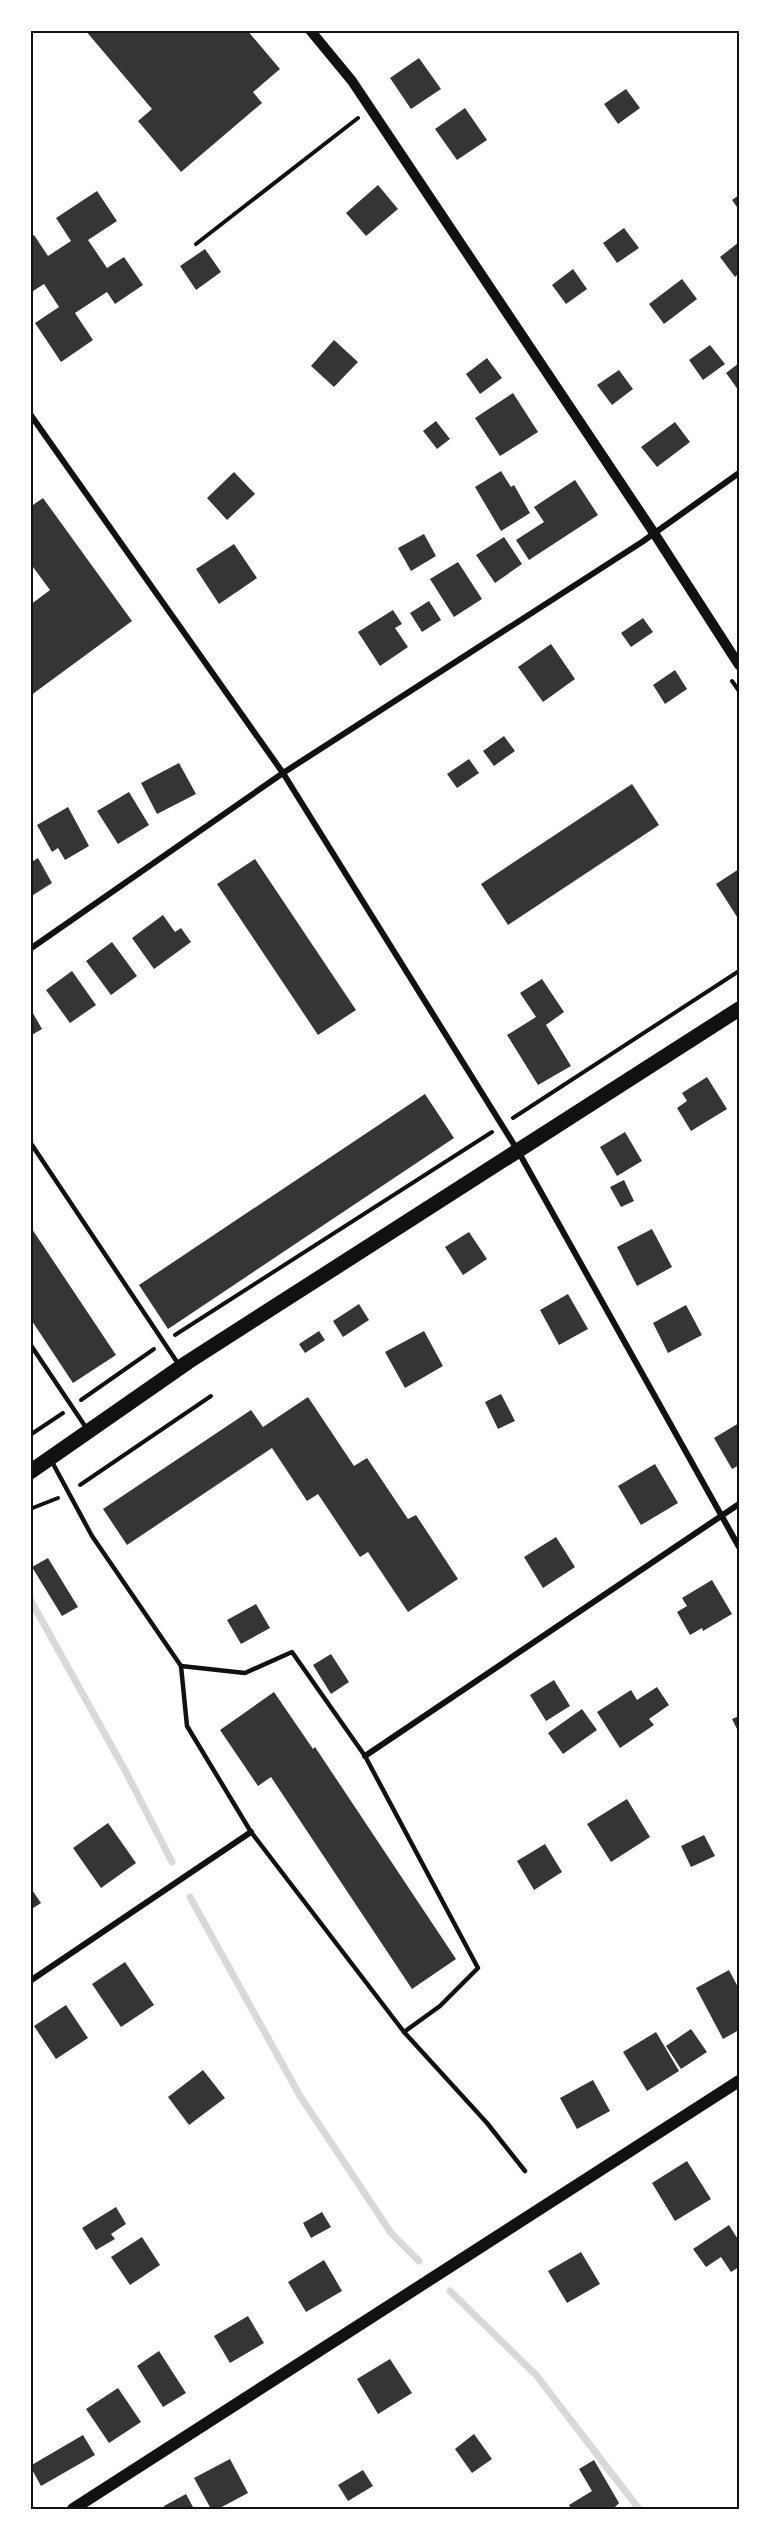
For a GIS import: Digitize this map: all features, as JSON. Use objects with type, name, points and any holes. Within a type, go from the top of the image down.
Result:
[{"type":"main road","points":[[30,1472],[181,1367],[739,1009]]},
{"type":"main road","points":[[73,2509],[739,2081]]},
{"type":"street","points":[[310,30],[352,81],[654,533],[739,665]]},
{"type":"street","points":[[30,414],[283,773],[518,1151],[739,1547]]},
{"type":"street","points":[[30,949],[283,773],[654,533],[739,473]]},
{"type":"street","points":[[365,1756],[739,1504]]},
{"type":"street","points":[[30,1981],[251,1832]]},
{"type":"lane","points":[[30,1142],[181,1367]]},
{"type":"lane","points":[[30,1344],[88,1431]]},
{"type":"lane","points":[[50,1458],[92,1536],[181,1666],[187,1726],[251,1832],[404,2032],[487,2123],[525,2170]]},
{"type":"lane","points":[[181,1666],[245,1673],[292,1652],[365,1756],[478,1968],[440,2006],[404,2032]]},
{"type":"path","points":[[196,244],[370,108]]},
{"type":"path","points":[[30,1435],[164,1342],[739,972]]},
{"type":"path","points":[[30,1509],[69,1493],[211,1396]]},
{"type":"building","points":[[85,30],[247,30],[280,69],[253,92],[262,103],[181,172],[138,121],[152,109]]},
{"type":"building","points":[[419,58],[441,89],[411,109],[390,78]]},
{"type":"building","points":[[626,89],[640,108],[618,124],[604,104]]},
{"type":"building","points":[[465,108],[487,140],[457,160],[435,129]]},
{"type":"building","points":[[378,185],[398,209],[366,236],[346,213]]},
{"type":"building","points":[[97,191],[117,221],[88,240],[107,268],[124,257],[143,285],[115,304],[107,292],[75,313],[93,340],[61,362],[35,323],[59,307],[44,284],[30,293],[30,237],[34,235],[48,256],[71,241],[56,218]]},
{"type":"building","points":[[739,195],[739,210],[732,200]]},
{"type":"building","points":[[624,228],[639,248],[617,263],[603,243]]},
{"type":"building","points":[[739,242],[739,273],[735,277],[720,257]]},
{"type":"building","points":[[205,249],[221,272],[196,290],[180,266]]},
{"type":"building","points":[[573,269],[587,289],[566,304],[552,285]]},
{"type":"building","points":[[682,279],[697,299],[664,324],[649,304]]},
{"type":"building","points":[[334,340],[358,362],[334,387],[311,366]]},
{"type":"building","points":[[710,345],[725,364],[703,380],[689,360]]},
{"type":"building","points":[[487,358],[502,378],[480,394],[466,374]]},
{"type":"building","points":[[739,363],[739,391],[726,373]]},
{"type":"building","points":[[619,370],[633,389],[612,405],[597,385]]},
{"type":"building","points":[[513,393],[538,432],[500,456],[475,418]]},
{"type":"building","points":[[436,421],[450,439],[437,449],[423,431]]},
{"type":"building","points":[[675,422],[690,442],[657,467],[641,447]]},
{"type":"building","points":[[501,471],[511,487],[514,485],[530,513],[501,531],[475,487]]},
{"type":"building","points":[[234,472],[255,494],[227,520],[207,498]]},
{"type":"building","points":[[575,480],[598,515],[529,560],[516,540],[544,522],[534,507]]},
{"type":"building","points":[[43,498],[132,621],[30,696],[30,605],[50,590],[30,563],[30,507]]},
{"type":"building","points":[[424,534],[436,556],[411,571],[398,548]]},
{"type":"building","points":[[504,537],[522,564],[495,583],[476,555]]},
{"type":"building","points":[[234,544],[257,578],[219,604],[196,569]]},
{"type":"building","points":[[458,562],[482,599],[454,617],[430,579]]},
{"type":"building","points":[[429,601],[441,620],[422,632],[410,613]]},
{"type":"building","points":[[393,610],[402,624],[395,628],[408,647],[380,666],[358,632]]},
{"type":"building","points":[[643,618],[653,632],[631,647],[621,633]]},
{"type":"building","points":[[551,644],[575,679],[543,702],[518,667]]},
{"type":"building","points":[[675,670],[687,689],[665,704],[653,685]]},
{"type":"building","points":[[504,736],[515,751],[494,766],[483,751]]},
{"type":"building","points":[[469,759],[479,773],[457,788],[447,774]]},
{"type":"building","points":[[179,763],[196,794],[157,814],[141,783]]},
{"type":"building","points":[[632,784],[659,825],[508,925],[481,884]]},
{"type":"building","points":[[129,792],[149,825],[118,844],[97,811]]},
{"type":"building","points":[[68,807],[89,846],[65,860],[58,848],[52,852],[37,825]]},
{"type":"building","points":[[38,858],[52,883],[30,897],[30,863]]},
{"type":"building","points":[[255,859],[356,1010],[318,1035],[217,884]]},
{"type":"building","points":[[739,869],[739,920],[716,884]]},
{"type":"building","points":[[163,915],[175,932],[181,928],[191,942],[154,969],[132,938]]},
{"type":"building","points":[[112,942],[137,976],[111,995],[86,961]]},
{"type":"building","points":[[72,971],[96,1005],[70,1023],[46,990]]},
{"type":"building","points":[[542,979],[564,1012],[546,1025],[571,1066],[538,1085],[507,1035],[536,1017],[520,993]]},
{"type":"building","points":[[30,1008],[42,1029],[30,1036]]},
{"type":"building","points":[[707,1077],[727,1109],[691,1131],[677,1108],[687,1101],[682,1093]]},
{"type":"building","points":[[425,1094],[454,1138],[168,1329],[139,1285]]},
{"type":"building","points":[[625,1132],[642,1161],[617,1176],[600,1147]]},
{"type":"building","points":[[624,1180],[634,1201],[621,1207],[610,1187]]},
{"type":"building","points":[[30,1226],[116,1355],[73,1383],[30,1318]]},
{"type":"building","points":[[652,1229],[672,1267],[637,1286],[617,1247]]},
{"type":"building","points":[[469,1232],[487,1259],[463,1275],[445,1247]]},
{"type":"building","points":[[568,1294],[588,1329],[559,1345],[540,1310]]},
{"type":"building","points":[[359,1304],[369,1320],[343,1337],[333,1321]]},
{"type":"building","points":[[686,1305],[702,1335],[668,1353],[653,1323]]},
{"type":"building","points":[[319,1331],[325,1340],[305,1353],[299,1344]]},
{"type":"building","points":[[424,1331],[443,1366],[405,1388],[385,1352]]},
{"type":"building","points":[[501,1394],[515,1421],[498,1429],[485,1402]]},
{"type":"building","points":[[308,1397],[354,1466],[367,1458],[408,1519],[416,1515],[458,1579],[408,1612],[368,1552],[360,1557],[318,1494],[307,1501],[272,1448],[127,1545],[103,1509],[251,1410],[263,1427]]},
{"type":"building","points":[[739,1423],[739,1465],[732,1469],[714,1438]]},
{"type":"building","points":[[655,1464],[678,1503],[641,1525],[618,1486]]},
{"type":"building","points":[[556,1537],[575,1567],[543,1588],[524,1557]]},
{"type":"building","points":[[48,1558],[78,1607],[62,1616],[32,1567]]},
{"type":"building","points":[[712,1580],[732,1614],[703,1631],[702,1628],[690,1635],[677,1612],[687,1606],[682,1598]]},
{"type":"building","points":[[256,1604],[270,1628],[241,1644],[227,1620]]},
{"type":"building","points":[[331,1654],[349,1682],[331,1694],[313,1665]]},
{"type":"building","points":[[554,1680],[570,1706],[546,1721],[530,1695]]},
{"type":"building","points":[[657,1687],[669,1705],[649,1719],[654,1725],[620,1748],[597,1712],[631,1690],[637,1700]]},
{"type":"building","points":[[274,1692],[313,1749],[315,1747],[456,1959],[412,1989],[271,1777],[258,1786],[220,1730]]},
{"type":"building","points":[[582,1709],[597,1730],[563,1754],[548,1733]]},
{"type":"building","points":[[739,1716],[739,1733],[732,1719]]},
{"type":"building","points":[[627,1799],[650,1837],[611,1862],[587,1824]]},
{"type":"building","points":[[108,1823],[136,1863],[101,1888],[73,1848]]},
{"type":"building","points":[[704,1835],[715,1856],[691,1867],[681,1846]]},
{"type":"building","points":[[545,1844],[562,1872],[534,1890],[517,1861]]},
{"type":"building","points":[[30,1887],[41,1903],[30,1910]]},
{"type":"building","points":[[125,1962],[154,2005],[121,2027],[92,1984]]},
{"type":"building","points":[[729,1970],[739,1989],[739,2030],[723,2039],[696,1988]]},
{"type":"building","points":[[66,2005],[88,2038],[56,2059],[34,2026]]},
{"type":"building","points":[[691,2029],[707,2052],[681,2069],[666,2046]]},
{"type":"building","points":[[656,2032],[679,2071],[647,2091],[623,2052]]},
{"type":"building","points":[[203,2070],[225,2098],[189,2125],[168,2097]]},
{"type":"building","points":[[593,2080],[610,2111],[577,2129],[560,2098]]},
{"type":"building","points":[[687,2161],[711,2199],[675,2221],[652,2183]]},
{"type":"building","points":[[116,2207],[126,2224],[111,2234],[115,2239],[96,2250],[82,2228]]},
{"type":"building","points":[[322,2212],[331,2227],[311,2238],[303,2223]]},
{"type":"building","points":[[729,2225],[739,2241],[739,2267],[731,2272],[721,2257],[706,2267],[693,2249]]},
{"type":"building","points":[[142,2237],[160,2265],[130,2285],[111,2257]]},
{"type":"building","points":[[581,2252],[600,2284],[567,2303],[548,2271]]},
{"type":"building","points":[[324,2260],[342,2291],[306,2312],[288,2282]]},
{"type":"building","points":[[248,2316],[264,2343],[230,2363],[214,2336]]},
{"type":"building","points":[[159,2351],[186,2393],[163,2407],[137,2366]]},
{"type":"building","points":[[390,2359],[412,2393],[378,2414],[357,2379]]},
{"type":"building","points":[[118,2388],[141,2422],[109,2443],[86,2409]]},
{"type":"building","points":[[474,2434],[492,2459],[472,2473],[455,2449]]},
{"type":"building","points":[[83,2435],[95,2455],[41,2486],[30,2466]]},
{"type":"building","points":[[230,2459],[248,2493],[218,2509],[211,2509],[194,2478]]},
{"type":"building","points":[[594,2460],[619,2503],[613,2509],[571,2509],[569,2505],[592,2491],[579,2469]]},
{"type":"building","points":[[363,2470],[373,2486],[348,2501],[338,2485]]},
{"type":"building","points":[[186,2494],[194,2509],[165,2509],[164,2506]]},
{"type":"waterway","points":[[30,1599],[127,1774],[172,1862]]},
{"type":"waterway","points":[[190,1897],[300,2096],[391,2233],[419,2261]]},
{"type":"waterway","points":[[450,2291],[536,2375],[639,2509]]}]
